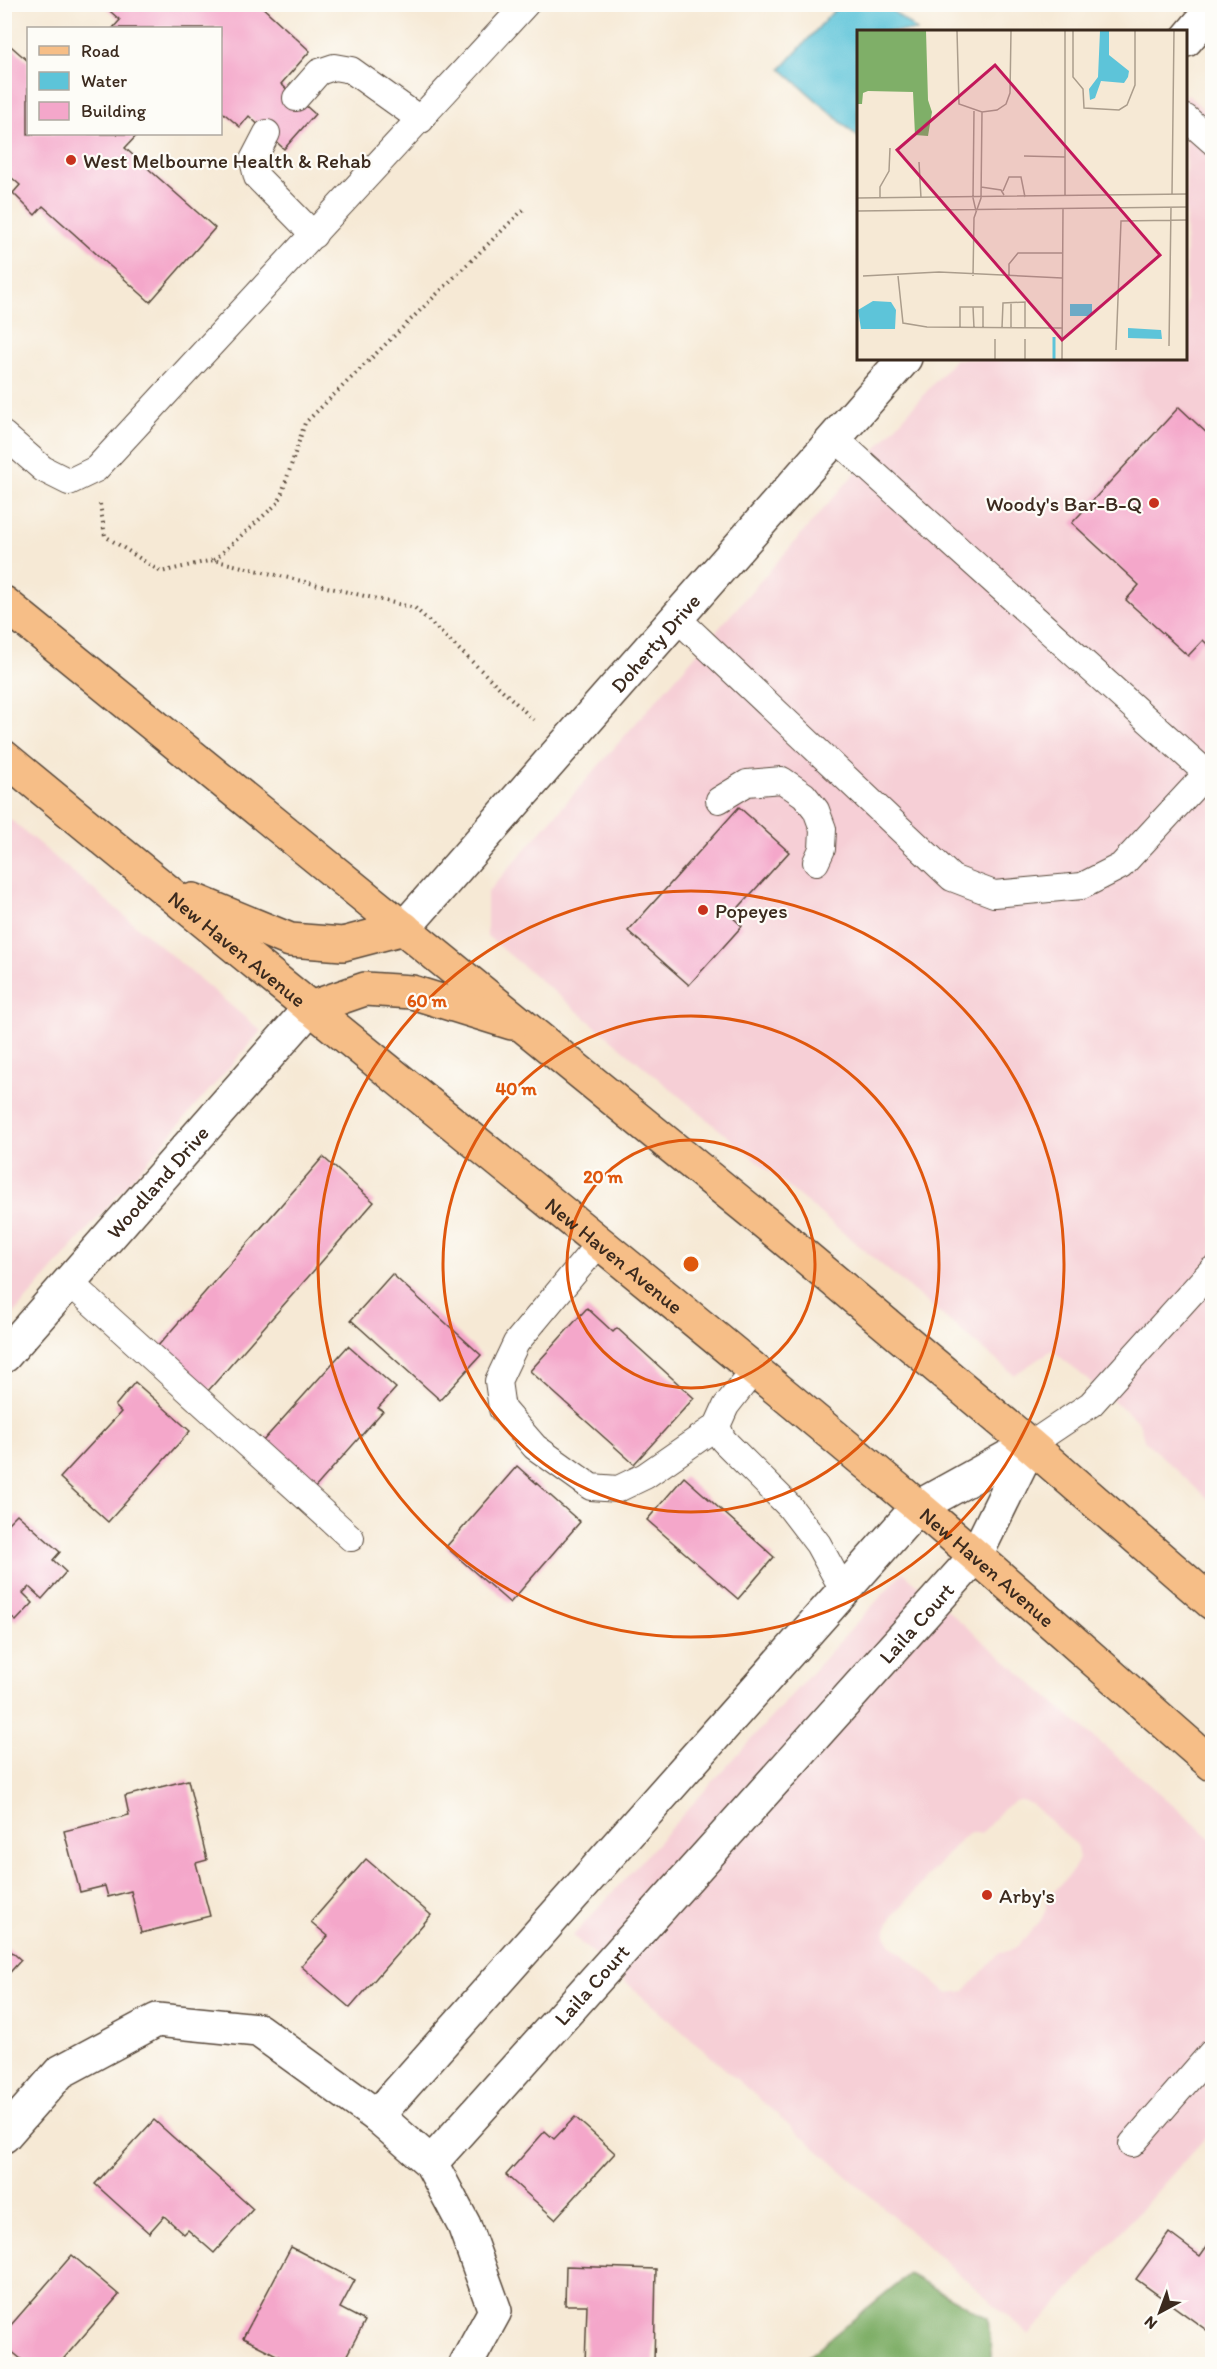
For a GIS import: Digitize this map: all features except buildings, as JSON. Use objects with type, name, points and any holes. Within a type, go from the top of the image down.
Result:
[{"type":"main road","points":[[4,603],[760,1218],[1030,1444],[1212,1603]]},
{"type":"main road","name":"New Haven Avenue","points":[[4,757],[600,1242],[918,1507],[1212,1764]]},
{"type":"main road","points":[[160,886],[290,940],[343,944],[404,928]]},
{"type":"main road","points":[[310,1008],[365,989],[412,992],[528,1029]]},
{"type":"street","points":[[1187,38],[1212,9]]},
{"type":"street","name":"Doherty Drive","points":[[404,928],[903,360]]},
{"type":"street","name":"Woodland Drive","points":[[4,1356],[310,1008]]},
{"type":"street","points":[[377,2116],[918,1507],[1030,1444]]},
{"type":"street","name":"Laila Court","points":[[431,2163],[975,1557],[1030,1444]]},
{"type":"street","points":[[4,2136],[60,2072],[157,2020],[258,2030],[377,2116],[431,2163],[464,2225],[495,2311],[466,2364]]},
{"type":"lane","points":[[4,435],[43,469],[69,482],[96,469],[526,4]]},
{"type":"lane","points":[[296,98],[319,72],[334,67],[351,70],[421,120]]},
{"type":"lane","points":[[1187,119],[1212,141]]},
{"type":"lane","points":[[267,133],[253,160],[257,177],[314,235]]},
{"type":"lane","points":[[677,618],[952,878],[994,894],[1082,886],[1121,866],[1210,775],[835,438]]},
{"type":"lane","points":[[719,800],[747,783],[782,780],[804,795],[816,810],[823,829],[822,849],[816,862]]},
{"type":"lane","points":[[600,1242],[516,1343],[498,1381],[502,1409],[534,1447],[591,1487],[618,1489],[672,1458],[717,1426],[726,1406],[754,1371]]},
{"type":"lane","points":[[1030,1444],[1091,1404],[1212,1270]]},
{"type":"lane","points":[[69,1282],[351,1538]]},
{"type":"lane","points":[[717,1426],[723,1440],[789,1506],[818,1544],[836,1577],[846,1587]]},
{"type":"lane","points":[[1132,2144],[1212,2052]]},
{"type":"path","points":[[213,560],[279,502],[305,423],[525,209]]},
{"type":"path","points":[[96,469],[105,536],[161,572],[213,560],[415,608],[562,748]]},
{"type":"shaded area","points":[[1187,94],[1212,117],[1212,1503],[1144,1440],[1139,1422],[1052,1350],[1014,1375],[487,936],[487,893],[954,360],[1187,360]]},
{"type":"shaded area","points":[[5,815],[261,1031],[5,1324]]},
{"type":"shaded area","points":[[903,1572],[1212,1839],[1212,2130],[1029,2335],[573,1936]],"holes":[[[1020,1800],[1031,1804],[1074,1843],[1079,1859],[1073,1870],[1046,1901],[1046,1909],[1041,1920],[1019,1945],[1009,1951],[1000,1952],[965,1991],[947,1993],[892,1945],[886,1935],[886,1929],[892,1917],[961,1839],[972,1832],[982,1833],[1004,1808],[1015,1801]]]},
{"type":"green space","points":[[909,2274],[988,2318],[992,2364],[799,2364]]},
{"type":"water","points":[[839,5],[886,5],[916,30],[857,30],[857,136],[781,69]]},
{"type":"place","name":"West Melbourne Health & Rehab","points":[[71,160]]},
{"type":"place","name":"Woody's Bar-B-Q","points":[[1154,503]]},
{"type":"place","name":"Popeyes","points":[[703,910]]},
{"type":"place","name":"Arby's","points":[[987,1895]]}]
